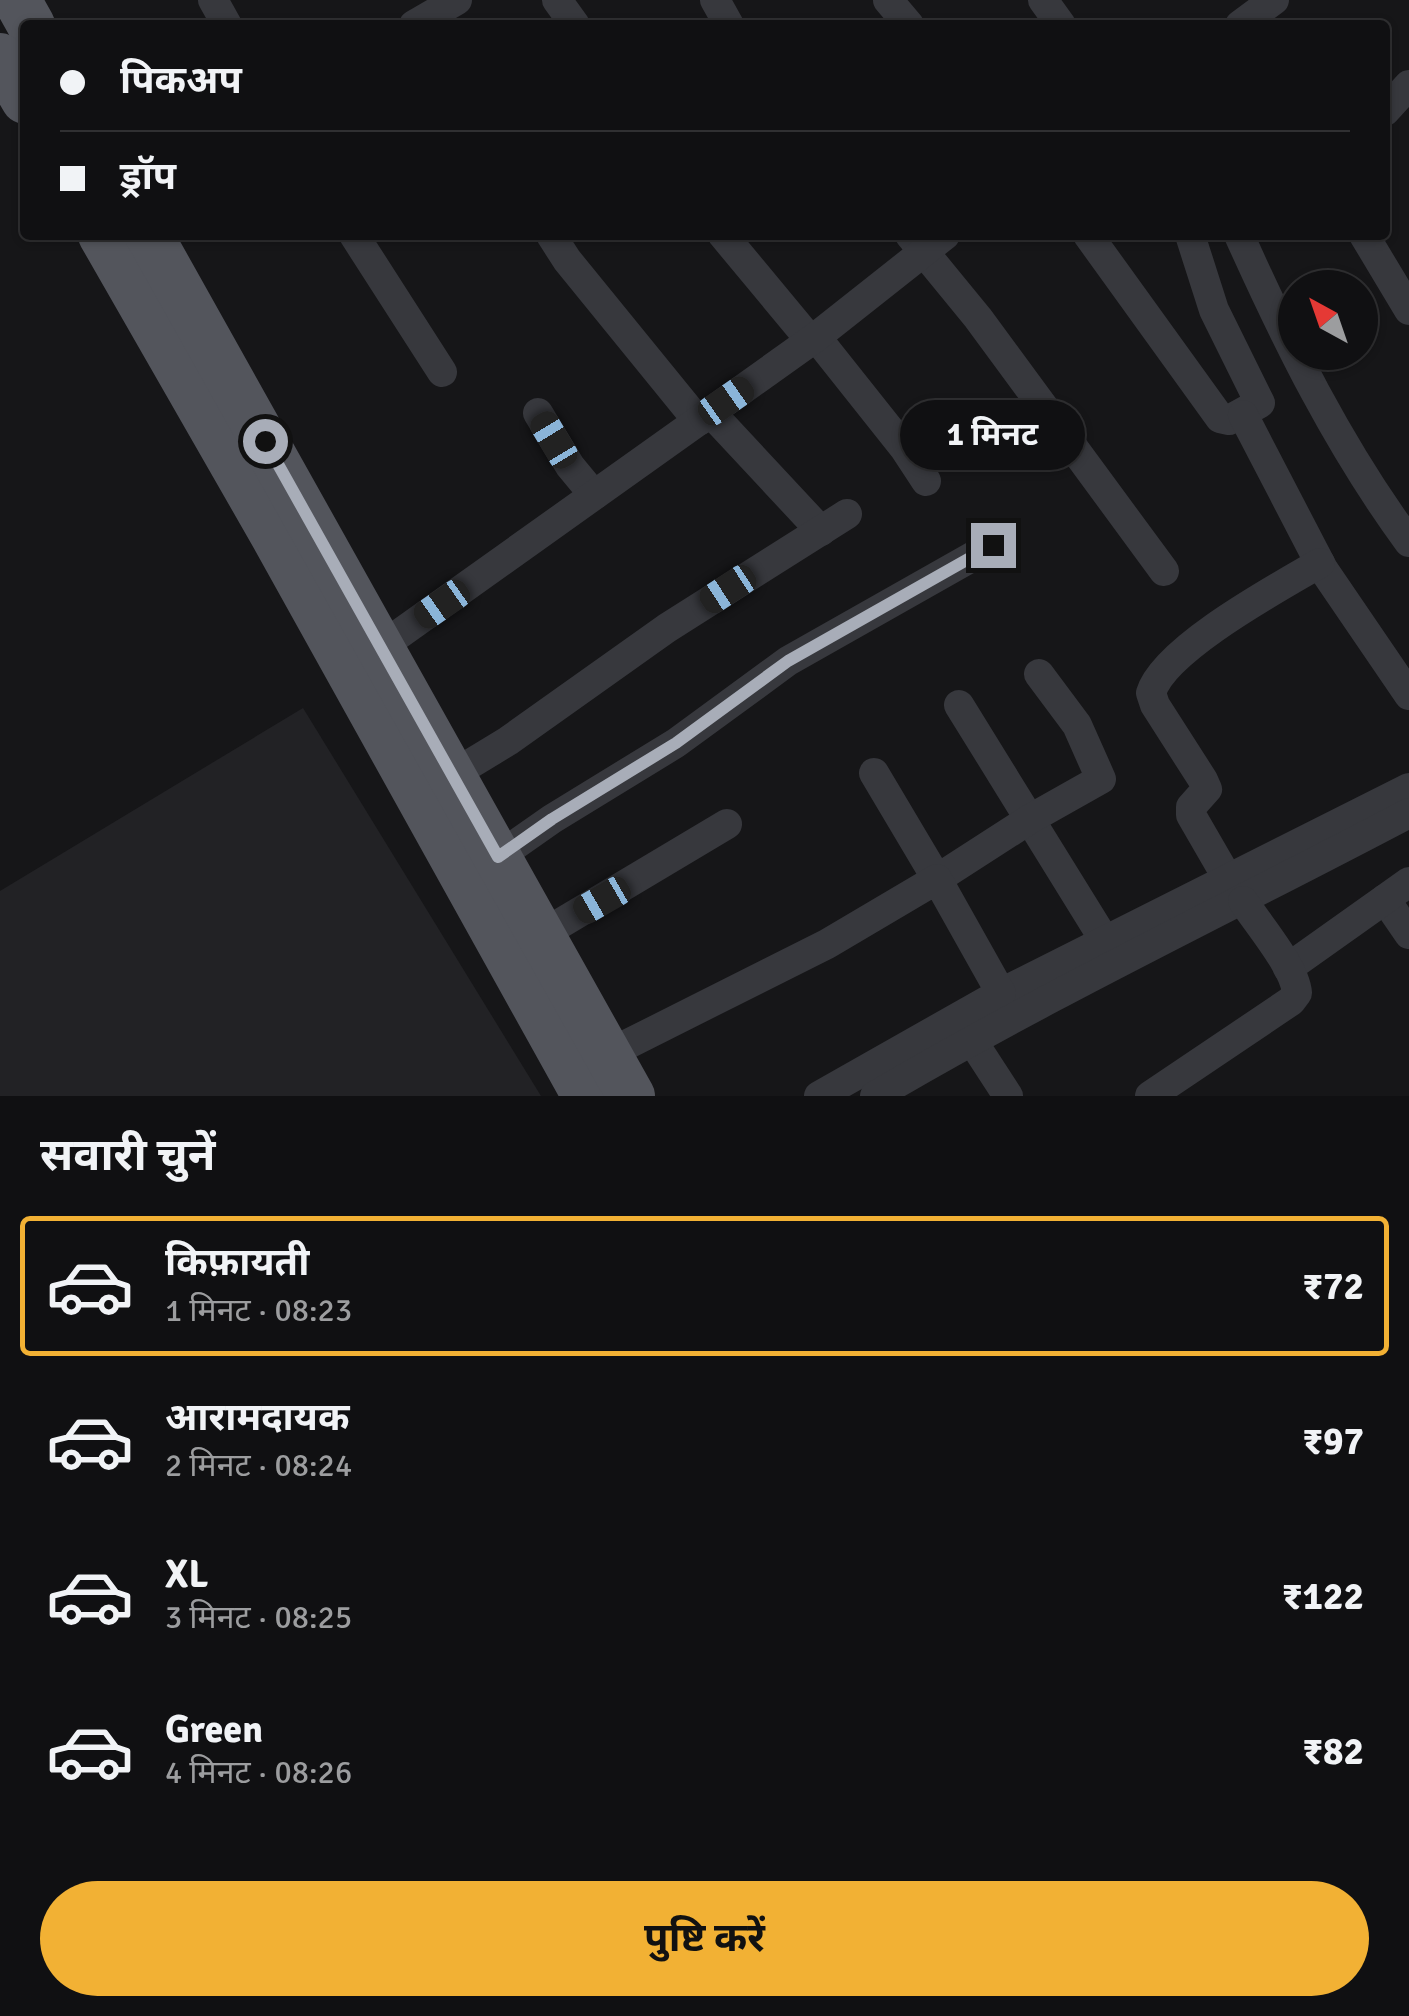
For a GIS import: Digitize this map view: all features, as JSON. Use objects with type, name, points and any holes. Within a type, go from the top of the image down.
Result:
[{"type":"main road","points":[[0,57],[20,91]]},
{"type":"main road","points":[[105,240],[586,1096]]},
{"type":"main road","points":[[152,240],[631,1096]]},
{"type":"street","points":[[556,0],[571,20]]},
{"type":"street","points":[[888,0],[905,20]]},
{"type":"street","points":[[1237,16],[1274,0]]},
{"type":"street","points":[[1390,106],[1409,85]]},
{"type":"street","points":[[357,240],[442,372]]},
{"type":"street","points":[[554,240],[698,422]]},
{"type":"street","points":[[727,240],[895,436],[926,482]]},
{"type":"street","points":[[380,647],[814,339],[927,240],[1164,571]]},
{"type":"street","points":[[1092,240],[1220,418],[1229,420],[1307,378]]},
{"type":"street","points":[[1192,240],[1251,409],[1320,563],[1405,680]]},
{"type":"street","points":[[1241,240],[1307,378],[1362,474],[1409,542]]},
{"type":"street","points":[[1367,240],[1409,310]]},
{"type":"street","points":[[538,414],[570,466],[594,495]]},
{"type":"street","points":[[452,774],[508,741],[667,628],[834,523],[712,414],[698,422]]},
{"type":"street","points":[[498,857],[676,743],[788,661],[993,545]]},
{"type":"street","points":[[1150,1096],[1298,992],[1248,884],[1191,814],[1207,789],[1151,693],[1165,671],[1196,642],[1256,600],[1320,563]]},
{"type":"street","points":[[608,1054],[827,944],[1101,779],[1077,725],[1039,674]]},
{"type":"street","points":[[959,705],[1104,940]]},
{"type":"street","points":[[874,773],[1001,993]]},
{"type":"street","points":[[875,1096],[1409,788]]},
{"type":"street","points":[[819,1096],[1104,940],[1248,884],[1409,812]]},
{"type":"street","points":[[541,935],[727,824]]},
{"type":"street","points":[[1288,968],[1397,891],[1409,934]]},
{"type":"street","points":[[971,1039],[1008,1096]]},
{"type":"shaded area","points":[[303,708],[541,1096],[0,1096],[0,891]]},
{"type":"route","points":[[265,441],[498,857],[676,743],[788,661],[993,545]]}]
